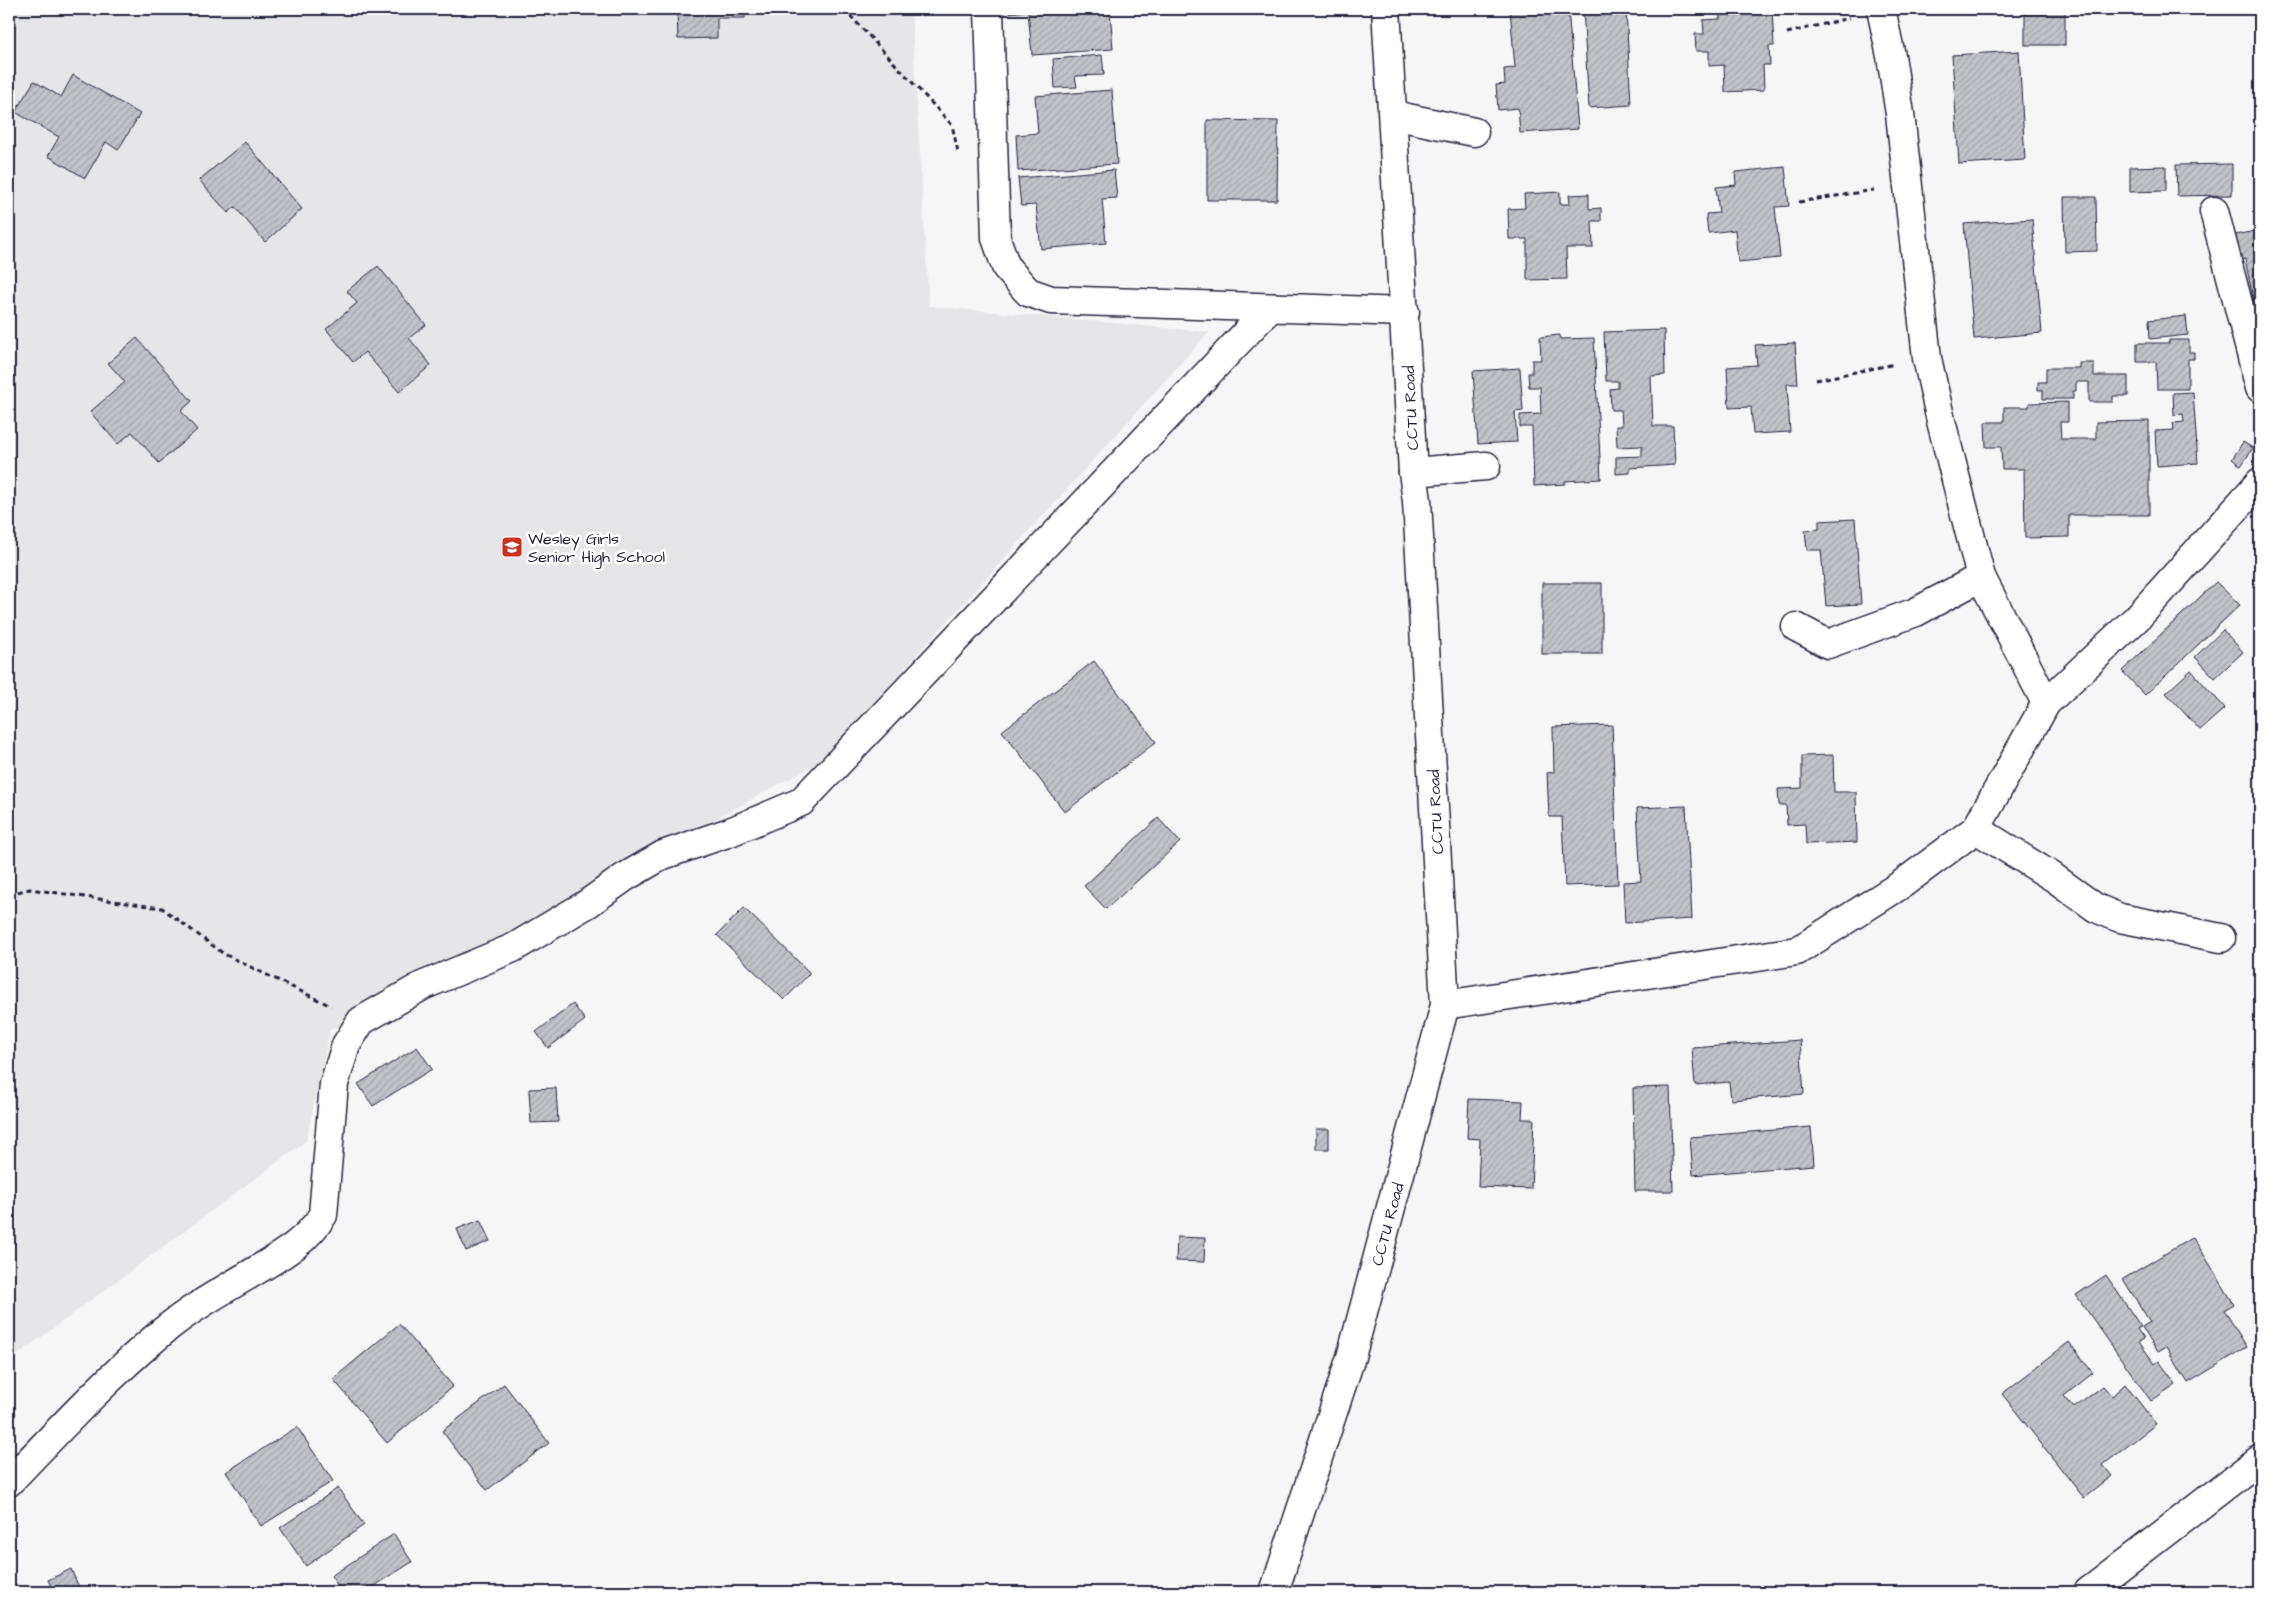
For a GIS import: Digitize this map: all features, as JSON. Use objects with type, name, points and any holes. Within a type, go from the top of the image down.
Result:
[{"type":"street","points":[[989,9],[996,238],[1006,267],[1028,292],[1052,300],[1405,312]]},
{"type":"street","name":"CCTU Road","points":[[1274,1592],[1351,1358],[1446,1005],[1386,9]]},
{"type":"street","points":[[1881,9],[1900,114],[1927,358],[1982,577],[2046,703]]},
{"type":"street","points":[[1393,115],[1474,132]]},
{"type":"street","points":[[2214,211],[2260,388]]},
{"type":"street","points":[[9,1482],[98,1392],[162,1332],[219,1292],[297,1245],[313,1231],[323,1215],[334,1084],[346,1045],[361,1021],[422,986],[513,948],[587,904],[625,877],[662,856],[730,832],[801,802],[1270,308]]},
{"type":"street","points":[[1413,472],[1486,466]]},
{"type":"street","points":[[1446,1005],[1797,951],[1902,884],[1976,828],[2046,703],[2137,618],[2260,482]]},
{"type":"street","points":[[1796,627],[1828,644],[1916,612],[1982,577]]},
{"type":"street","points":[[1976,828],[2053,877],[2096,908],[2120,918],[2221,938]]},
{"type":"street","points":[[2088,1592],[2260,1459]]},
{"type":"path","points":[[844,9],[952,125],[959,161]]},
{"type":"path","points":[[1787,33],[1881,9]]},
{"type":"path","points":[[1799,202],[1907,185]]},
{"type":"path","points":[[1816,380],[1927,358]]},
{"type":"path","points":[[9,894],[30,889],[162,908],[224,954],[361,1021]]},
{"type":"shaded area","name":"Wesley Girls Senior High School","points":[[9,9],[911,9],[929,306],[1209,332],[820,762],[330,1030],[306,1141],[9,1361]]},
{"type":"building","points":[[677,9],[745,9],[745,18],[717,18],[717,38],[678,39]]},
{"type":"building","points":[[1008,9],[1110,9],[1113,49],[1032,55],[1028,11],[1009,13]]},
{"type":"building","points":[[1510,9],[1568,9],[1578,129],[1520,133],[1518,108],[1498,110],[1496,85],[1505,84],[1504,69],[1515,68]]},
{"type":"building","points":[[1583,9],[1626,9],[1631,105],[1589,108]]},
{"type":"building","points":[[1719,9],[1772,9],[1774,46],[1769,46],[1770,65],[1763,65],[1764,90],[1725,92],[1724,65],[1709,66],[1709,51],[1696,51],[1695,34],[1704,34],[1703,20],[1720,19]]},
{"type":"building","points":[[2025,9],[2065,9],[2065,45],[2025,45]]},
{"type":"building","points":[[2019,51],[2025,160],[1959,164],[1952,55]]},
{"type":"building","points":[[1102,55],[1104,75],[1075,76],[1077,87],[1055,88],[1053,59]]},
{"type":"building","points":[[73,75],[140,114],[118,150],[106,142],[85,178],[48,156],[59,137],[15,112],[34,81],[61,97]]},
{"type":"building","points":[[1112,90],[1117,164],[1018,171],[1016,135],[1038,133],[1035,96]]},
{"type":"building","points":[[1207,120],[1278,121],[1277,200],[1207,200]]},
{"type":"building","points":[[245,142],[302,209],[265,242],[235,207],[228,213],[199,180]]},
{"type":"building","points":[[2232,164],[2232,195],[2177,196],[2176,165]]},
{"type":"building","points":[[2166,166],[2166,191],[2130,192],[2130,167]]},
{"type":"building","points":[[1785,167],[1789,206],[1775,207],[1780,258],[1738,262],[1735,230],[1708,233],[1706,214],[1719,213],[1716,187],[1736,185],[1735,172]]},
{"type":"building","points":[[1114,170],[1117,198],[1102,199],[1106,243],[1041,249],[1036,205],[1021,206],[1018,178]]},
{"type":"building","points":[[1560,192],[1560,204],[1570,204],[1569,195],[1589,194],[1589,209],[1601,208],[1601,221],[1592,221],[1593,248],[1566,248],[1567,279],[1527,280],[1527,239],[1509,239],[1508,209],[1525,208],[1524,194]]},
{"type":"building","points":[[2064,197],[2096,197],[2097,251],[2065,252]]},
{"type":"building","points":[[2032,219],[2042,333],[1974,339],[1964,224]]},
{"type":"building","points":[[2260,230],[2260,302],[2254,303],[2245,259],[2235,261],[2230,236]]},
{"type":"building","points":[[378,266],[426,325],[409,338],[431,365],[399,392],[365,352],[353,362],[326,329],[357,303],[347,291]]},
{"type":"building","points":[[2186,316],[2188,335],[2150,339],[2149,320]]},
{"type":"building","points":[[1664,330],[1665,375],[1651,376],[1653,426],[1673,426],[1675,465],[1630,468],[1630,473],[1616,474],[1616,457],[1642,456],[1642,446],[1617,447],[1616,426],[1622,426],[1621,410],[1611,410],[1610,389],[1618,388],[1618,381],[1606,381],[1604,332]]},
{"type":"building","points":[[1560,335],[1560,339],[1594,338],[1601,479],[1565,481],[1565,484],[1534,486],[1532,427],[1520,427],[1520,415],[1541,414],[1540,387],[1529,387],[1528,373],[1532,373],[1532,360],[1541,360],[1540,337]]},
{"type":"building","points":[[137,338],[192,401],[181,411],[197,430],[159,463],[132,432],[118,444],[90,412],[125,382],[108,363]]},
{"type":"building","points":[[2169,340],[2189,340],[2189,352],[2194,352],[2194,359],[2188,359],[2188,389],[2157,389],[2156,362],[2137,362],[2137,343],[2169,343]]},
{"type":"building","points":[[1795,343],[1798,384],[1787,384],[1790,432],[1753,434],[1751,407],[1729,408],[1727,367],[1757,365],[1755,345]]},
{"type":"building","points":[[2079,363],[2094,363],[2094,376],[2128,376],[2128,396],[2113,396],[2113,402],[2089,402],[2089,382],[2076,382],[2076,391],[2073,391],[2073,399],[2043,399],[2043,390],[2038,390],[2038,382],[2046,382],[2046,368],[2079,368]]},
{"type":"building","points":[[1520,368],[1523,411],[1515,412],[1517,442],[1478,444],[1473,371]]},
{"type":"building","points":[[2193,392],[2198,463],[2157,466],[2155,431],[2174,430],[2173,423],[2184,422],[2183,414],[2174,415],[2173,393]]},
{"type":"building","points":[[2068,402],[2068,422],[2060,422],[2061,439],[2096,439],[2096,422],[2149,421],[2149,515],[2069,515],[2069,537],[2025,538],[2024,469],[2002,469],[2001,447],[1986,447],[1985,422],[2004,422],[2004,407],[2029,407],[2029,403]]},
{"type":"building","points":[[2243,442],[2253,448],[2241,466],[2232,459]]},
{"type":"building","points":[[1855,519],[1861,604],[1826,606],[1821,550],[1807,550],[1805,530],[1819,529],[1819,521]]},
{"type":"building","points":[[2216,582],[2240,605],[2145,695],[2122,671]]},
{"type":"building","points":[[1542,583],[1602,583],[1602,654],[1542,654]]},
{"type":"building","points":[[2223,630],[2243,652],[2215,678],[2195,657]]},
{"type":"building","points":[[1094,661],[1156,742],[1065,812],[1002,731]]},
{"type":"building","points":[[2191,670],[2225,708],[2200,730],[2166,693]]},
{"type":"building","points":[[1612,725],[1618,884],[1565,886],[1562,817],[1549,817],[1547,773],[1554,772],[1553,727]]},
{"type":"building","points":[[1833,755],[1834,792],[1856,792],[1857,842],[1806,844],[1805,824],[1787,825],[1786,805],[1779,805],[1778,789],[1802,788],[1802,756]]},
{"type":"building","points":[[1686,806],[1692,919],[1625,923],[1623,882],[1641,881],[1637,808]]},
{"type":"building","points":[[1158,818],[1180,842],[1106,909],[1084,886]]},
{"type":"building","points":[[744,908],[810,973],[784,1000],[717,935]]},
{"type":"building","points":[[573,1004],[585,1020],[548,1048],[536,1032]]},
{"type":"building","points":[[1800,1040],[1804,1094],[1731,1100],[1729,1082],[1695,1085],[1692,1048]]},
{"type":"building","points":[[417,1047],[432,1069],[373,1106],[358,1084]]},
{"type":"building","points":[[1670,1087],[1673,1191],[1635,1191],[1633,1088]]},
{"type":"building","points":[[556,1088],[558,1122],[531,1123],[529,1089]]},
{"type":"building","points":[[1469,1099],[1523,1101],[1522,1119],[1534,1119],[1531,1189],[1478,1187],[1480,1139],[1467,1138]]},
{"type":"building","points":[[1811,1127],[1814,1165],[1693,1175],[1690,1137]]},
{"type":"building","points":[[1316,1129],[1329,1129],[1329,1149],[1316,1149]]},
{"type":"building","points":[[480,1220],[490,1241],[466,1251],[457,1229]]},
{"type":"building","points":[[1177,1237],[1205,1238],[1204,1262],[1176,1261]]},
{"type":"building","points":[[2193,1237],[2234,1304],[2224,1310],[2247,1347],[2188,1383],[2166,1347],[2157,1352],[2142,1327],[2150,1322],[2123,1279]]},
{"type":"building","points":[[2106,1275],[2141,1327],[2137,1329],[2144,1339],[2139,1342],[2155,1364],[2159,1361],[2176,1384],[2151,1401],[2076,1295]]},
{"type":"building","points":[[399,1324],[453,1386],[387,1443],[333,1379]]},
{"type":"building","points":[[2069,1342],[2093,1373],[2064,1396],[2074,1408],[2103,1386],[2112,1396],[2125,1384],[2156,1424],[2103,1465],[2112,1476],[2084,1498],[2002,1394]]},
{"type":"building","points":[[504,1384],[549,1443],[487,1490],[442,1431]]},
{"type":"building","points":[[297,1427],[333,1481],[261,1526],[226,1472]]},
{"type":"building","points":[[338,1488],[364,1525],[306,1566],[280,1528]]},
{"type":"building","points":[[394,1534],[412,1562],[365,1592],[342,1592],[331,1576]]},
{"type":"building","points":[[71,1569],[81,1592],[54,1592],[48,1580]]},
{"type":"place","name":"Wesley Girls Senior High School","points":[[512,547]]}]
